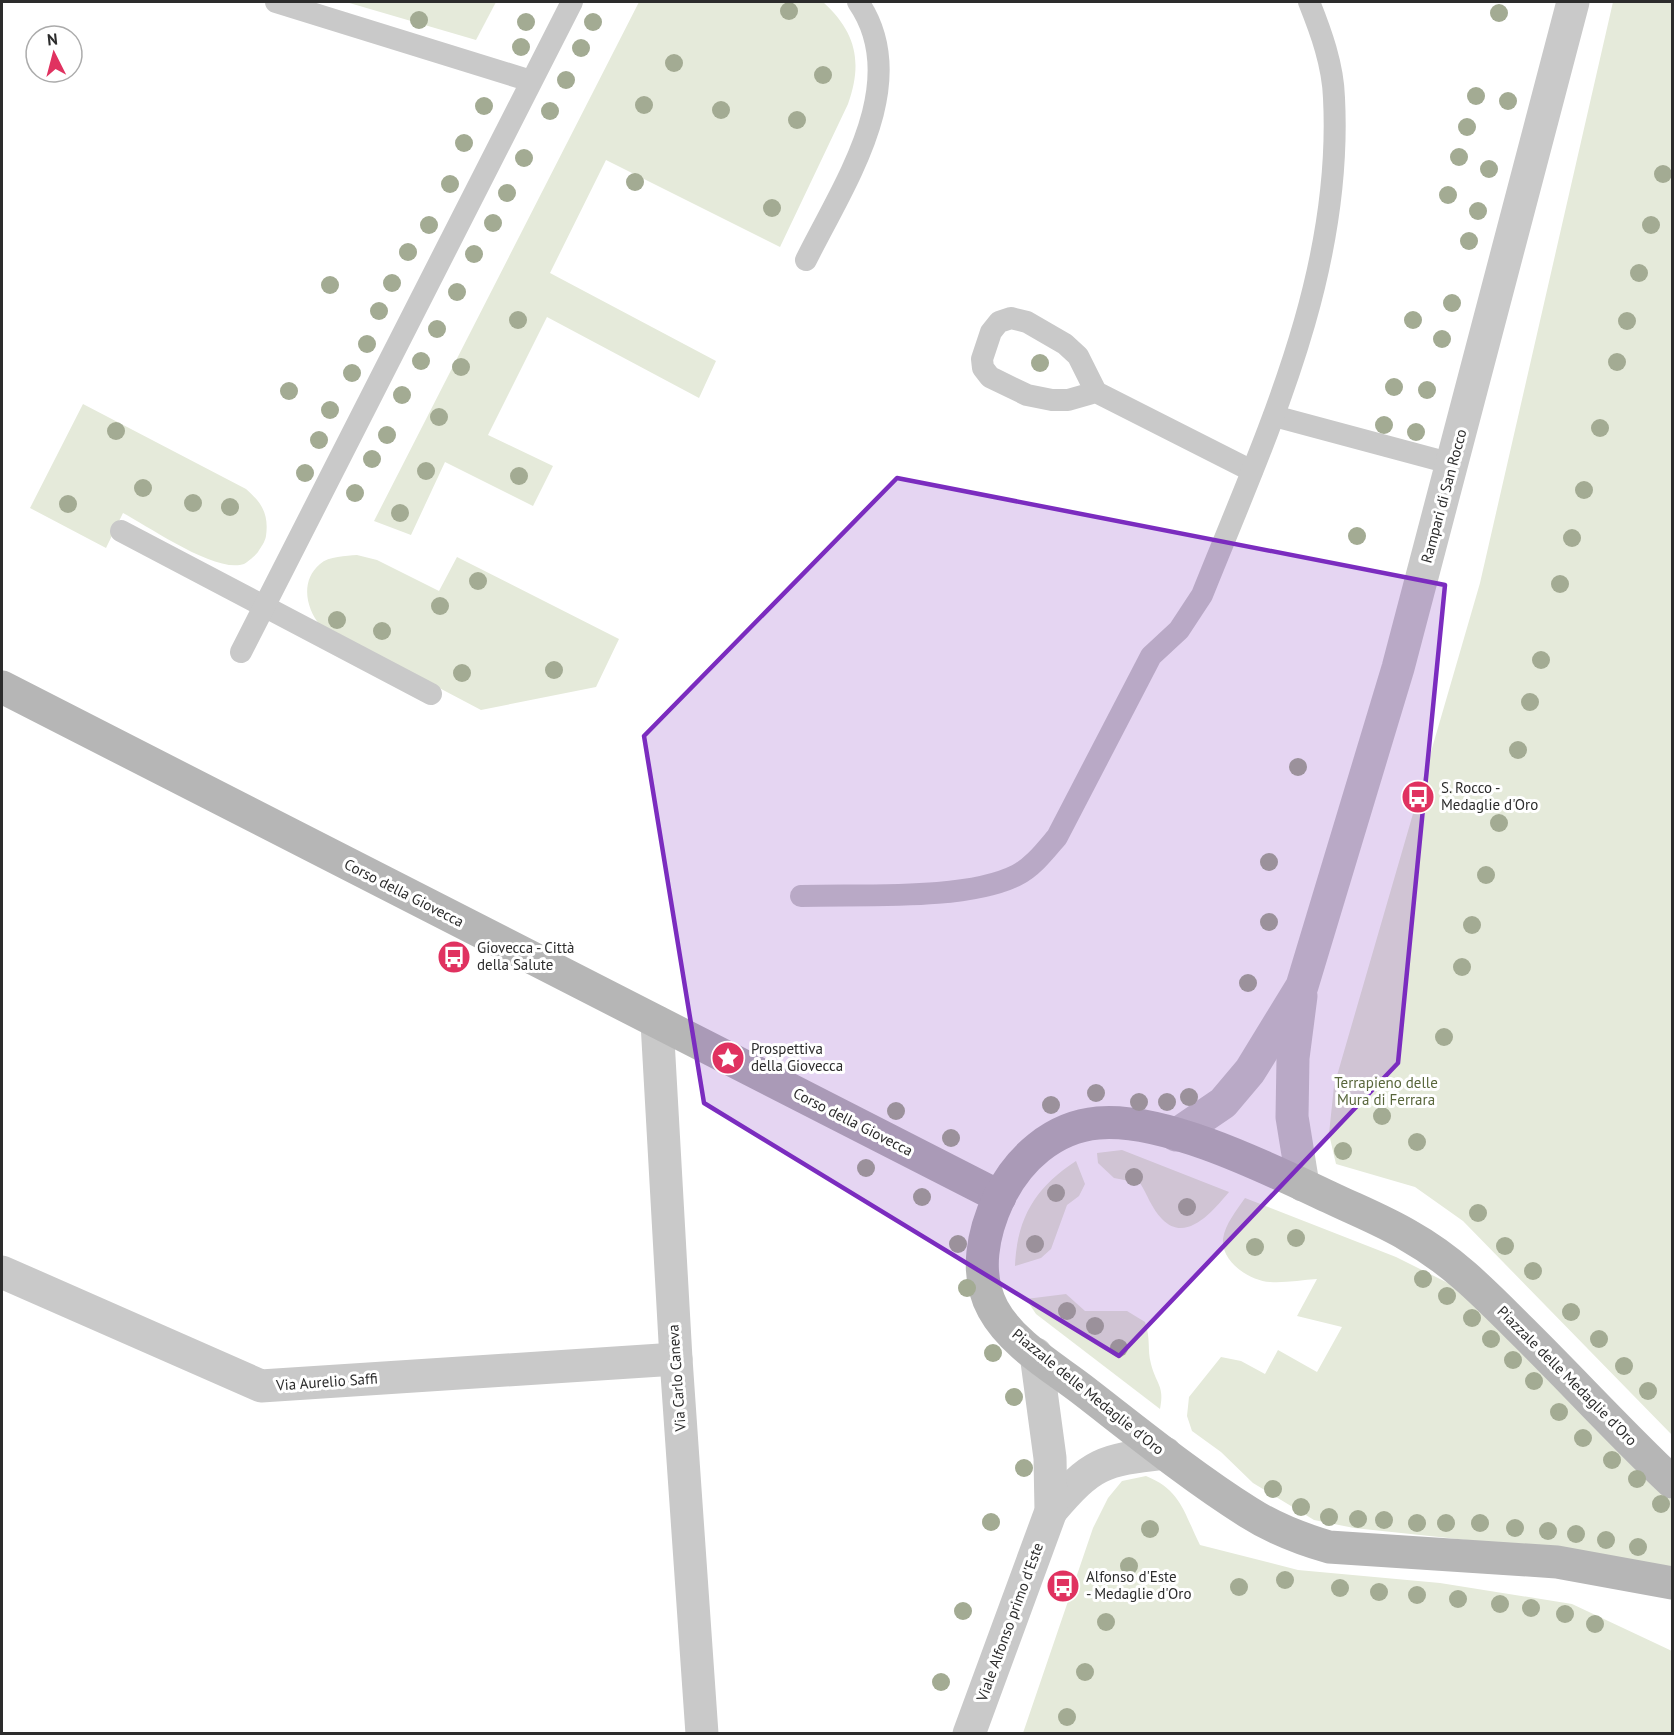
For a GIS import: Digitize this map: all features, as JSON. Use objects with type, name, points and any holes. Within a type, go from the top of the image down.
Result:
[{"type":"street","name":"Rampari di San Rocco","points":[[1303,1185],[1292,1117],[1293,1058],[1302,986],[1360,801],[1453,464],[1573,2]]},
{"type":"street","name":"Corso della Giovecca","points":[[2,687],[1000,1197]]},
{"type":"street","name":"Rampari di San Rocco","points":[[1176,1135],[1223,1103],[1250,1071],[1302,986]]},
{"type":"street","name":"Via Carlo Caneva","points":[[657,1022],[676,1359],[702,1734]]},
{"type":"street","name":"Piazzale delle Medaglie d'Oro","points":[[1672,1482],[1458,1268],[1409,1235],[1239,1155],[1176,1135],[1117,1124],[1097,1123],[1080,1127],[1044,1142],[1026,1157],[1011,1175],[1000,1197],[984,1242],[982,1260],[988,1296],[1000,1318],[1036,1354],[1165,1453],[1250,1513],[1293,1536],[1329,1548],[1557,1562],[1672,1583]]},
{"type":"street","name":"Via Aurelio Saffi","points":[[2,1272],[261,1386],[676,1359]]},
{"type":"street","points":[[1036,1354],[1050,1458],[1051,1511]]},
{"type":"street","points":[[1051,1511],[1074,1485],[1097,1466],[1120,1458],[1165,1453]]},
{"type":"street","name":"Viale Alfonso primo d'Este","points":[[969,1734],[1051,1511]]},
{"type":"lane","points":[[276,2],[531,81]]},
{"type":"lane","points":[[241,652],[572,2]]},
{"type":"lane","points":[[806,260],[872,124],[880,69],[876,44],[864,10],[858,2]]},
{"type":"lane","points":[[801,896],[959,891],[998,883],[1019,874],[1040,858],[1057,837],[1151,656],[1179,630],[1202,595],[1274,416],[1304,331],[1321,267],[1329,216],[1334,97],[1316,6]]},
{"type":"lane","points":[[1096,392],[1068,400],[1052,400],[1027,395],[990,377],[983,368],[982,359],[991,332],[999,322],[1011,318],[1027,322],[1065,344],[1078,356],[1096,392],[1252,471]]},
{"type":"lane","points":[[1274,416],[1453,464]]},
{"type":"lane","points":[[121,531],[431,694]]},
{"type":"highlighted area","points":[[897,478],[1445,585],[1398,1063],[1119,1356],[704,1103],[644,736]]},
{"type":"green space","points":[[346,2],[496,2],[476,40]]},
{"type":"green space","points":[[639,2],[823,2],[843,25],[854,48],[853,89],[780,247],[606,160],[550,273],[716,361],[699,398],[547,317],[488,435],[553,466],[533,506],[445,462],[411,535],[374,521]]},
{"type":"green space","name":"Terrapieno delle Mura di Ferrara","points":[[1613,2],[1672,2],[1672,1435],[1463,1221],[1415,1187],[1336,1164],[1329,1134],[1334,1086],[1480,583]]},
{"type":"green space","points":[[83,404],[246,489],[260,504],[265,515],[267,528],[265,538],[257,554],[244,564],[232,565],[217,562],[182,547],[123,513],[106,548],[30,508]]},
{"type":"green space","points":[[357,555],[377,560],[439,591],[457,557],[619,639],[596,687],[481,710],[320,625],[311,611],[307,594],[310,578],[320,564],[328,559]]},
{"type":"green space","points":[[1122,1150],[1229,1192],[1199,1222],[1180,1228],[1171,1226],[1158,1215],[1140,1183],[1114,1178],[1098,1163],[1097,1153]]},
{"type":"green space","points":[[1076,1161],[1085,1184],[1079,1196],[1067,1205],[1051,1249],[1041,1258],[1015,1266],[1020,1233],[1031,1205],[1050,1181]]},
{"type":"green space","points":[[1245,1198],[1396,1257],[1460,1289],[1672,1500],[1672,1568],[1580,1552],[1354,1528],[1314,1520],[1253,1483],[1221,1452],[1192,1431],[1187,1416],[1189,1397],[1221,1357],[1241,1361],[1265,1374],[1278,1350],[1317,1372],[1342,1327],[1297,1316],[1317,1279],[1262,1281],[1238,1269],[1232,1262],[1224,1247],[1224,1233]]},
{"type":"green space","points":[[1066,1294],[1085,1311],[1127,1311],[1145,1322],[1151,1364],[1161,1390],[1160,1409],[1036,1314],[1026,1299]]},
{"type":"green space","points":[[1146,1476],[1167,1488],[1174,1496],[1200,1545],[1298,1570],[1440,1583],[1572,1604],[1672,1651],[1672,1733],[1023,1733],[1093,1528],[1108,1498],[1122,1481]]},
{"type":"place","name":"S. Rocco - Medaglie d'Oro","points":[[1418,797]]},
{"type":"place","name":"Giovecca - Città della Salute","points":[[454,957]]},
{"type":"place","name":"Prospettiva della Giovecca","points":[[728,1058]]},
{"type":"place","name":"Alfonso d'Este - Medaglie d'Oro","points":[[1063,1586]]}]
